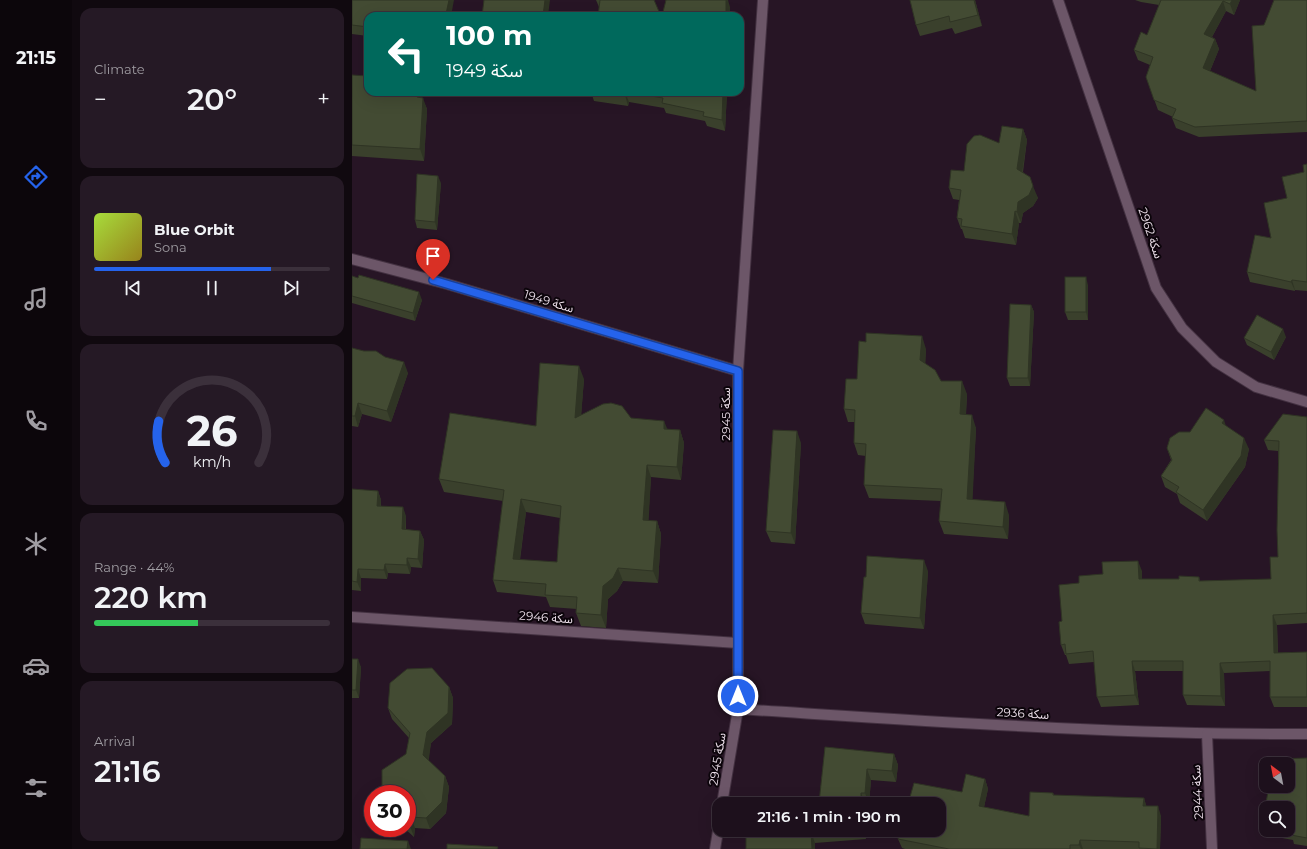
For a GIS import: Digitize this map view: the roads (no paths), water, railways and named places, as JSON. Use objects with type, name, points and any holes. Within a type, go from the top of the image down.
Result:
[{"type":"street","name":"سكة 2945","points":[[723,797],[738,709],[738,371],[763,0]]},
{"type":"street","name":"سكة 2962","points":[[1058,0],[1156,288],[1182,328],[1216,362],[1256,387],[1307,402]]},
{"type":"street","name":"سكة 1949","points":[[352,258],[447,284],[738,371]]},
{"type":"street","name":"سكة 2946","points":[[352,617],[738,642]]},
{"type":"street","name":"سكة 2936","points":[[738,709],[1015,726],[1207,734],[1307,734]]},
{"type":"street","name":"سكة 2944","points":[[1207,734],[1212,849]]},
{"type":"street","points":[[715,849],[717,837]]}]
